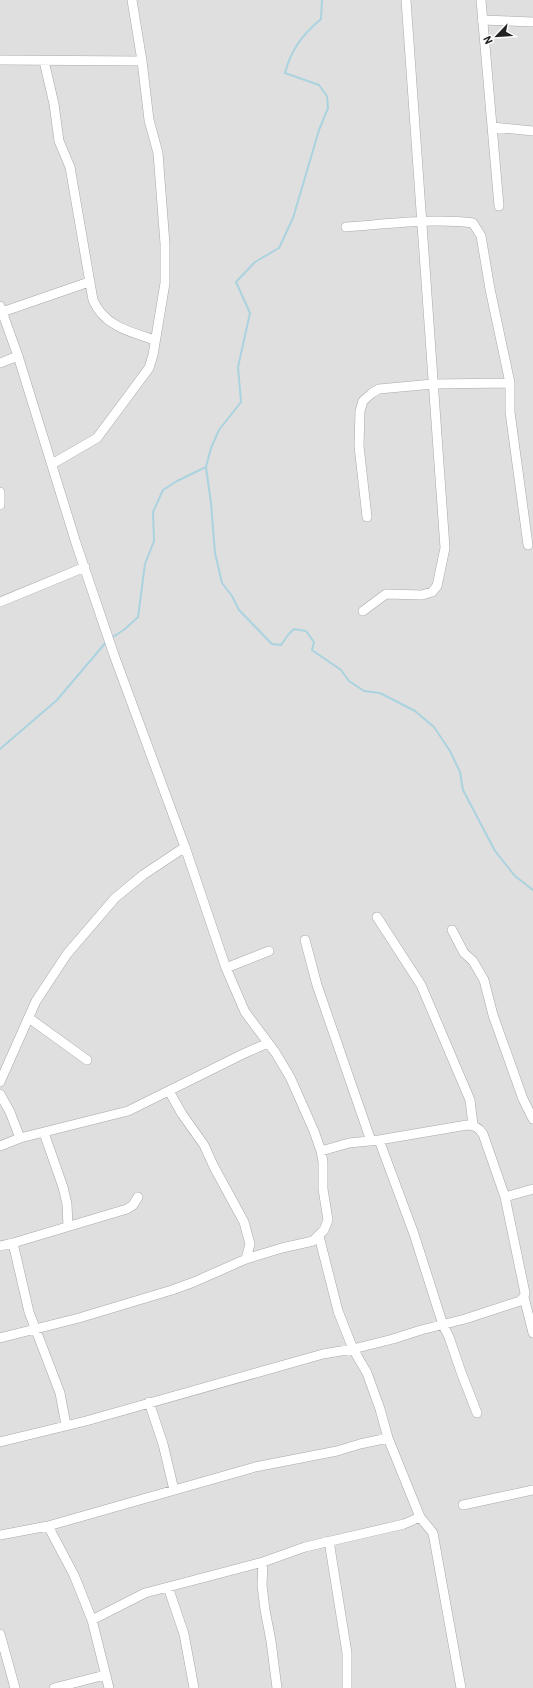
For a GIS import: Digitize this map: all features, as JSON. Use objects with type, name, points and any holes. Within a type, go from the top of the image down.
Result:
[{"type":"street","points":[[52,464],[97,438],[149,368],[165,284],[166,244],[158,153],[148,112],[142,61],[132,0]]},
{"type":"street","points":[[363,611],[386,594],[422,595],[432,592],[437,586],[445,548],[406,0]]},
{"type":"street","points":[[481,0],[499,206]]},
{"type":"street","points":[[482,20],[533,22]]},
{"type":"street","points":[[0,60],[142,61]]},
{"type":"street","points":[[44,61],[54,104],[59,141],[70,167],[89,282],[96,306],[106,319],[126,331],[155,340]]},
{"type":"street","points":[[492,128],[533,131]]},
{"type":"street","points":[[346,227],[421,222],[461,222],[473,223],[481,236],[490,289],[510,383],[510,412],[528,545]]},
{"type":"street","points":[[0,1338],[79,1318],[172,1290],[246,1259],[312,1241],[324,1230],[328,1220],[323,1189],[321,1151],[314,1131],[290,1077],[246,1012],[226,968],[185,847],[114,655],[18,356],[1,309],[89,282]]},
{"type":"street","points":[[0,363],[18,356]]},
{"type":"street","points":[[367,517],[359,446],[360,411],[363,401],[379,389],[433,384],[510,383]]},
{"type":"street","points":[[0,492],[0,505]]},
{"type":"street","points":[[0,602],[85,567]]},
{"type":"street","points":[[0,1082],[36,1001],[67,954],[115,898],[143,875],[185,847]]},
{"type":"street","points":[[377,917],[421,985],[470,1100],[473,1125]]},
{"type":"street","points":[[452,930],[464,953],[472,961],[484,980],[493,1015],[523,1099],[533,1119]]},
{"type":"street","points":[[305,940],[318,985],[375,1140],[414,1234],[443,1325],[450,1337],[461,1372],[477,1413]]},
{"type":"street","points":[[226,968],[269,951]]},
{"type":"street","points":[[28,1018],[87,1060]]},
{"type":"street","points":[[0,1146],[20,1138],[128,1111],[268,1043]]},
{"type":"street","points":[[169,1091],[182,1114],[204,1145],[244,1222],[250,1244],[246,1259]]},
{"type":"street","points":[[0,1094],[10,1112],[20,1138]]},
{"type":"street","points":[[321,1151],[350,1143],[467,1125],[477,1127],[483,1134],[505,1197],[522,1279],[524,1297],[533,1333]]},
{"type":"street","points":[[44,1133],[63,1187],[67,1204],[68,1226]]},
{"type":"street","points":[[505,1197],[533,1189]]},
{"type":"street","points":[[0,1246],[127,1209],[133,1205],[138,1197]]},
{"type":"street","points":[[319,1236],[338,1311],[353,1349],[367,1373],[380,1409],[388,1438],[420,1517],[433,1533],[461,1688]]},
{"type":"street","points":[[13,1243],[29,1312],[60,1393],[66,1425]]},
{"type":"street","points":[[0,1442],[86,1421],[323,1354],[353,1349],[443,1325],[513,1303],[524,1297]]},
{"type":"street","points":[[149,1402],[163,1444],[174,1490]]},
{"type":"street","points":[[0,1535],[48,1526],[255,1467],[337,1452],[360,1444],[388,1438]]},
{"type":"street","points":[[463,1505],[533,1490]]},
{"type":"street","points":[[92,1620],[145,1593],[263,1562],[305,1547],[404,1524],[420,1517]]},
{"type":"street","points":[[48,1526],[74,1575],[92,1620],[109,1688]]},
{"type":"street","points":[[329,1541],[347,1653],[347,1688]]},
{"type":"street","points":[[263,1562],[262,1585],[277,1688]]},
{"type":"street","points":[[168,1587],[184,1634],[194,1688]]},
{"type":"street","points":[[0,1634],[15,1688]]},
{"type":"street","points":[[54,1688],[105,1675]]},
{"type":"shaded area","points":[[0,0],[533,0],[533,1688],[0,1688]]},
{"type":"waterway","points":[[110,639],[125,629],[138,617],[145,564],[154,541],[153,512],[163,490],[177,481],[206,467],[211,448],[219,430],[241,402],[238,367],[250,313],[236,282],[255,262],[279,248],[293,218],[319,130],[328,108],[327,96],[319,85],[285,73],[290,57],[298,43],[321,19],[322,0]]},
{"type":"waterway","points":[[206,467],[211,503],[215,553],[222,583],[232,596],[239,610],[272,644],[281,645],[294,629],[306,631],[314,642],[312,650],[341,670],[349,681],[364,691],[380,693],[415,711],[434,727],[450,751],[460,772],[463,790],[495,851],[515,876],[533,890]]},
{"type":"waterway","points":[[0,749],[57,700],[107,641]]}]
